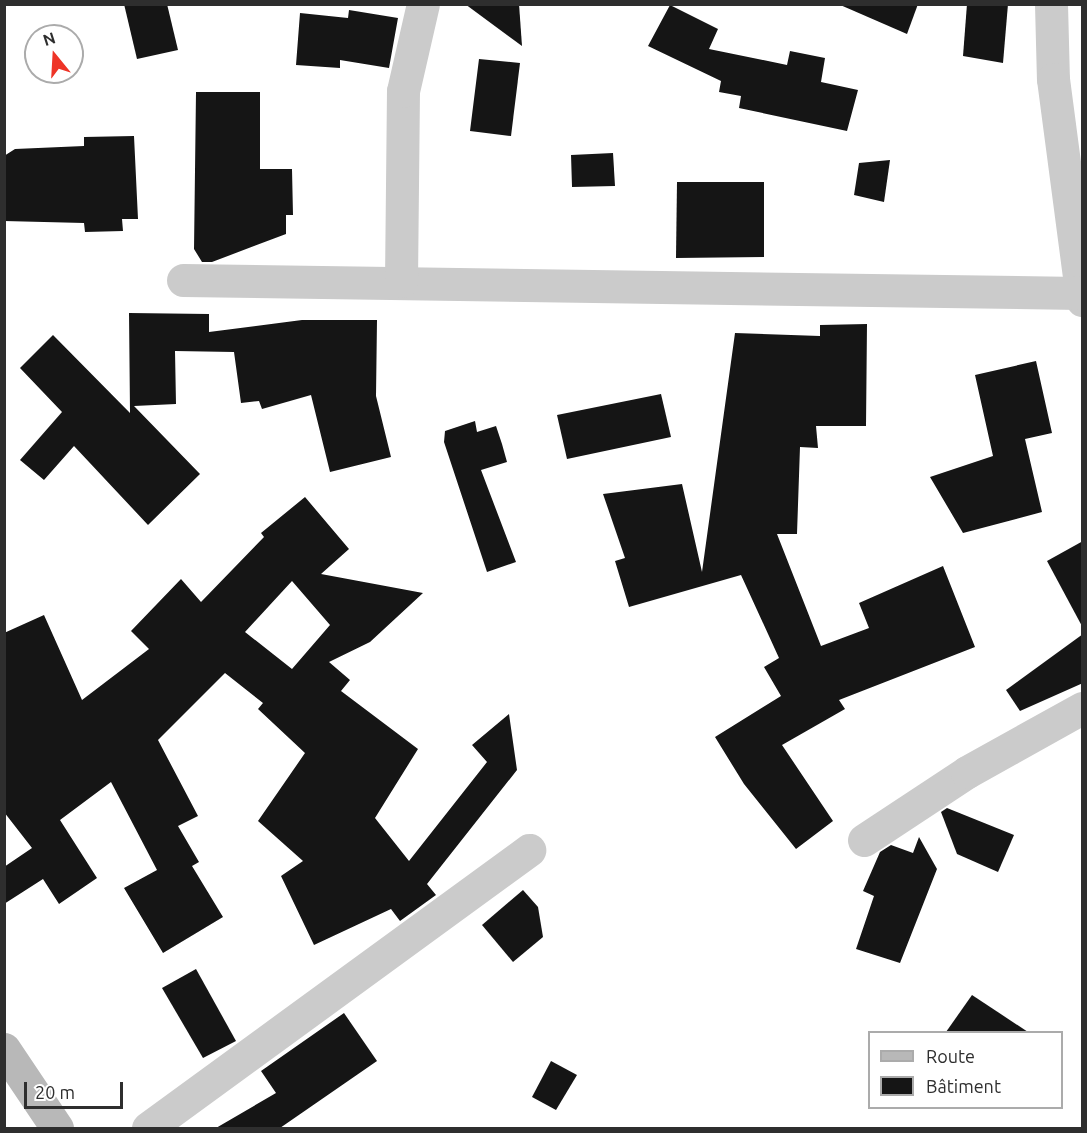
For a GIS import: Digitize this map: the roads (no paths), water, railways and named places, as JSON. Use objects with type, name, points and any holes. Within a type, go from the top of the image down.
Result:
[{"type":"main road","points":[[5,1051],[57,1128]]},
{"type":"street","points":[[401,280],[403,91],[423,4]]},
{"type":"street","points":[[183,280],[401,280],[1081,297],[1053,79],[1052,4]]},
{"type":"street","points":[[864,840],[967,772],[1083,708]]},
{"type":"street","points":[[148,1128],[529,850]]}]
